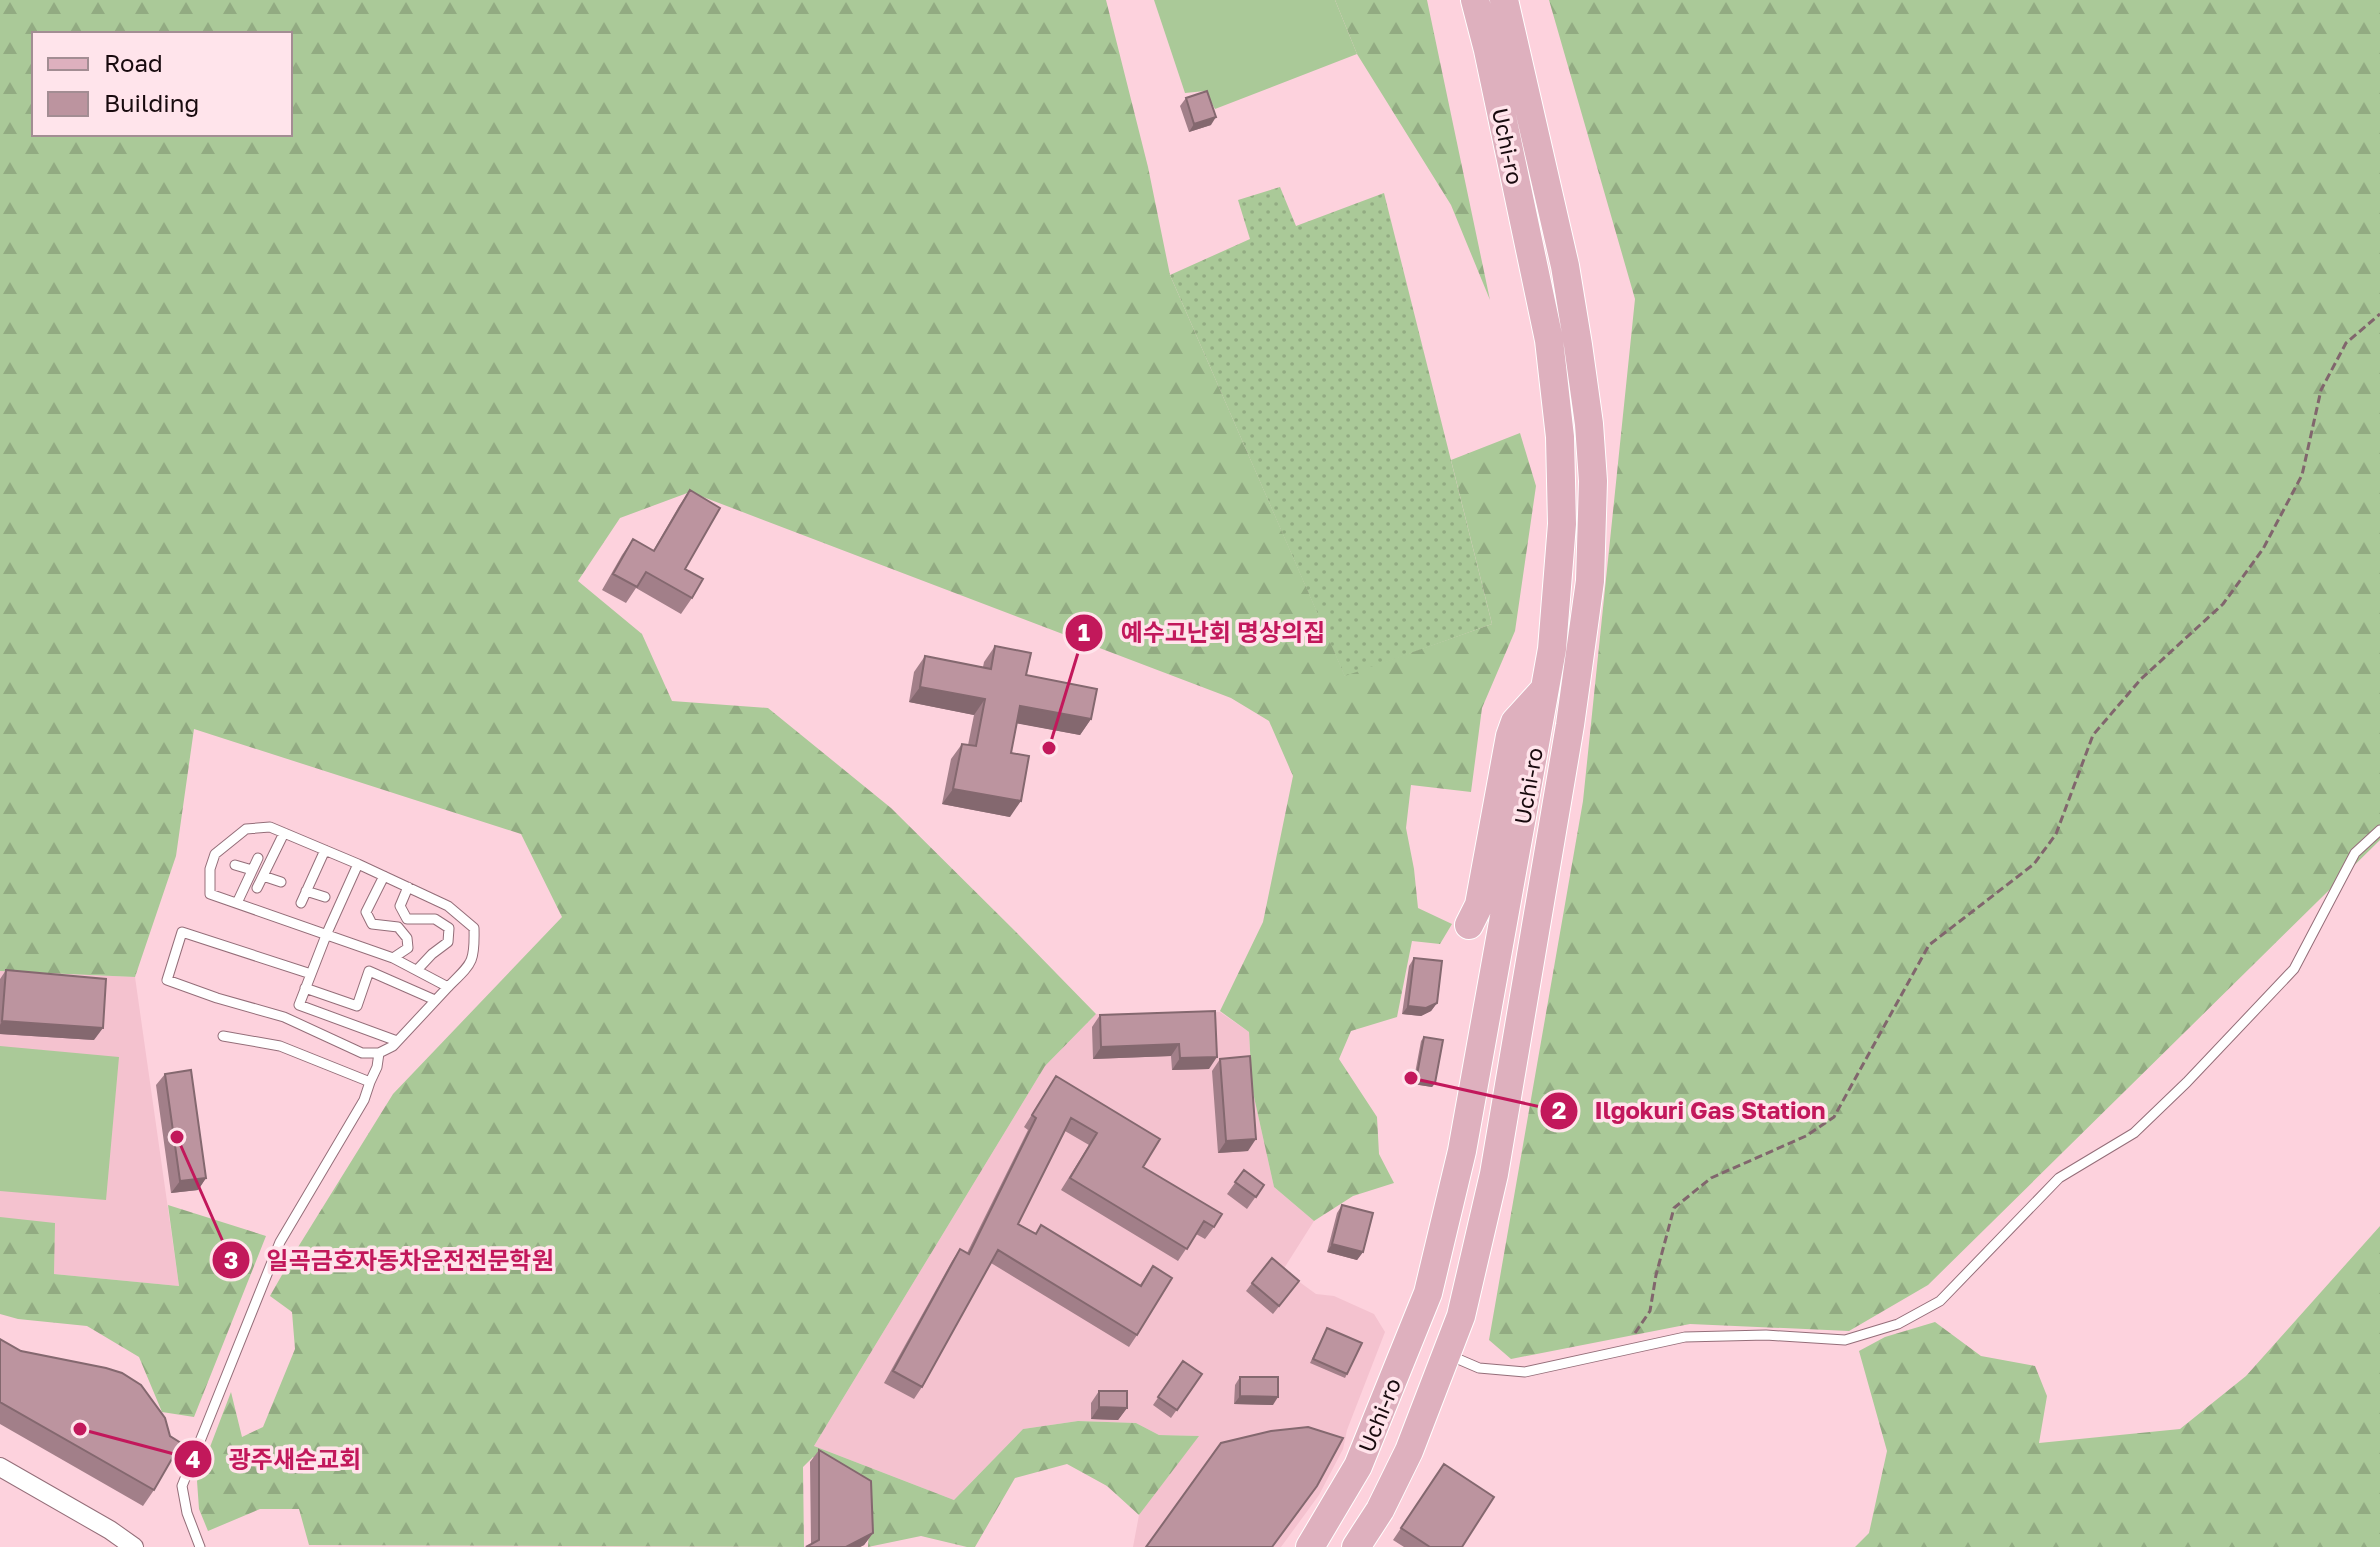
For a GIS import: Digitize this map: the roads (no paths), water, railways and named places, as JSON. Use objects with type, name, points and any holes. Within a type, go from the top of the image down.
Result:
[{"type":"main road","name":"Uchi-ro","points":[[1310,1547],[1358,1466],[1428,1293],[1462,1151],[1552,649],[1562,524],[1560,437],[1549,340],[1475,0]]},
{"type":"main road","name":"Uchi-ro","points":[[1356,1547],[1380,1510],[1409,1451],[1461,1316],[1494,1174],[1570,725],[1590,581],[1593,481],[1578,345],[1565,266],[1504,0]]},
{"type":"main road","points":[[1469,925],[1479,905],[1510,736],[1515,722],[1545,690]]},
{"type":"street","points":[[0,1467],[98,1522],[134,1547]]},
{"type":"lane","points":[[311,974],[182,932],[167,980],[284,1017],[362,1053],[379,1053],[397,1041],[468,968],[475,953],[474,928],[448,906],[358,864],[270,827],[246,829],[215,854],[210,869],[210,894],[393,958],[448,987]]},
{"type":"lane","points":[[1448,1354],[1479,1368],[1525,1372],[1685,1337],[1766,1335],[1845,1340],[1898,1324],[1940,1301],[2059,1178],[2134,1133],[2294,969],[2355,853],[2380,830]]},
{"type":"lane","points":[[257,888],[284,833]]},
{"type":"lane","points":[[301,903],[325,850]]},
{"type":"lane","points":[[237,903],[258,858]]},
{"type":"lane","points":[[358,864],[299,1005],[397,1041]]},
{"type":"lane","points":[[235,865],[252,870]]},
{"type":"lane","points":[[263,876],[281,882]]},
{"type":"lane","points":[[384,876],[366,912],[372,924],[398,927],[407,938],[408,948],[393,958]]},
{"type":"lane","points":[[408,887],[400,906],[407,919],[435,919],[449,928],[448,942],[417,970]]},
{"type":"lane","points":[[306,891],[325,897]]},
{"type":"lane","points":[[305,988],[357,1006],[369,971],[435,1000]]},
{"type":"lane","points":[[223,1036],[280,1046],[370,1082]]},
{"type":"lane","points":[[200,1547],[187,1513],[182,1486],[280,1242],[364,1100],[379,1053]]},
{"type":"place","name":"예수고난회 명상의집","points":[[1049,748]]},
{"type":"place","name":"Ilgokuri Gas Station","points":[[1411,1078]]},
{"type":"place","name":"일곡금호자동차운전전문학원","points":[[177,1137]]},
{"type":"place","name":"광주새순교회","points":[[80,1429]]}]
